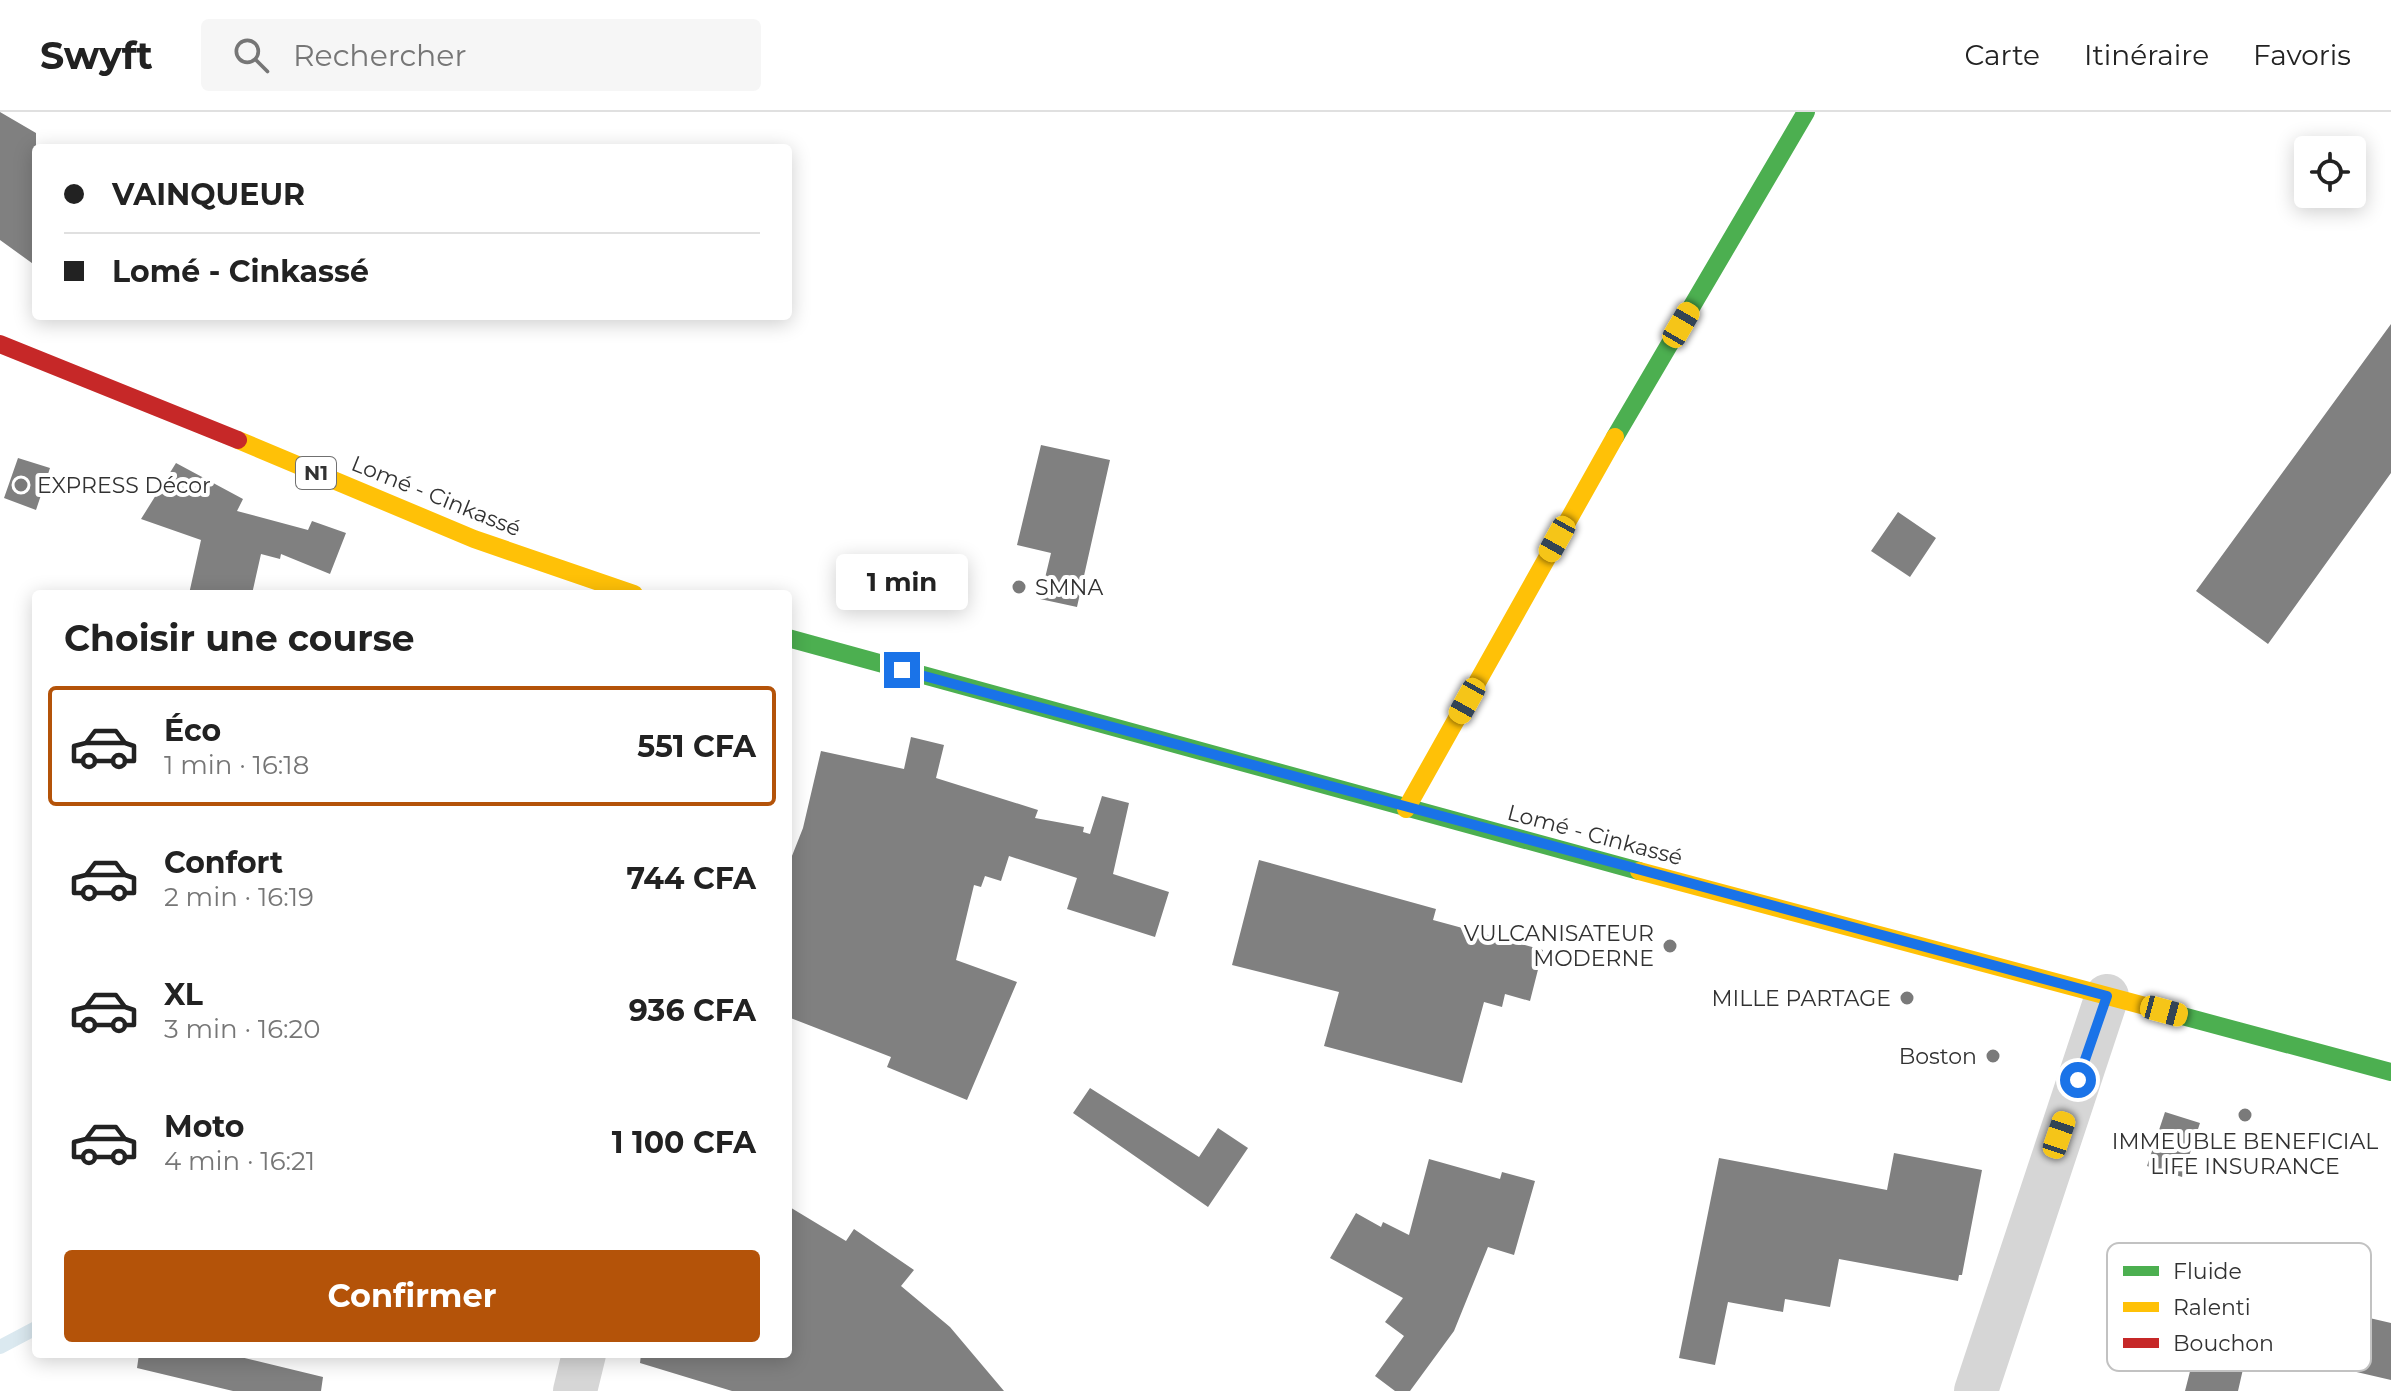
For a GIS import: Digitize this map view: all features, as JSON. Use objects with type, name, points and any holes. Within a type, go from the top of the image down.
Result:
[{"type":"main road","points":[[1406,809],[1618,431],[1806,112]]},
{"type":"main road","name":"Lomé - Cinkassé","points":[[0,344],[216,430],[448,529],[576,577],[620,590]]},
{"type":"main road","name":"Lomé - Cinkassé","points":[[792,639],[1406,809],[2391,1072]]},
{"type":"street","points":[[1976,1391],[2107,996]]},
{"type":"street","points":[[575,1391],[583,1358]]},
{"type":"building","points":[[0,112],[36,133],[36,144],[32,144],[32,263],[0,240]]},
{"type":"building","points":[[2391,324],[2391,473],[2268,644],[2196,591]]},
{"type":"building","points":[[1041,445],[1110,460],[1077,607],[1040,599],[1051,553],[1017,545]]},
{"type":"building","points":[[18,458],[50,468],[36,510],[4,498]]},
{"type":"building","points":[[176,463],[243,499],[237,511],[308,530],[312,521],[346,533],[330,574],[281,554],[280,559],[261,554],[253,590],[190,590],[201,540],[141,519]]},
{"type":"building","points":[[1898,512],[1936,538],[1910,577],[1871,551]]},
{"type":"building","points":[[911,737],[944,745],[936,778],[1038,810],[1035,818],[1084,827],[1083,832],[1090,834],[1102,796],[1129,803],[1113,874],[1169,892],[1155,937],[1067,909],[1077,878],[1009,856],[1001,881],[985,876],[981,887],[974,885],[956,960],[1017,982],[967,1100],[887,1067],[891,1057],[792,1019],[792,856],[803,828],[821,751],[904,769]]},
{"type":"building","points":[[1259,860],[1436,909],[1433,920],[1543,950],[1530,1001],[1505,994],[1502,1007],[1484,1002],[1462,1083],[1324,1046],[1339,992],[1232,965]]},
{"type":"building","points":[[1090,1088],[1199,1157],[1218,1128],[1248,1148],[1208,1207],[1073,1113]]},
{"type":"building","points":[[2165,1112],[2200,1123],[2182,1177],[2147,1166]]},
{"type":"building","points":[[1894,1153],[1982,1170],[1962,1275],[1959,1275],[1958,1281],[1839,1259],[1830,1307],[1785,1299],[1783,1312],[1728,1302],[1715,1365],[1679,1358],[1719,1158],[1887,1190]]},
{"type":"building","points":[[1429,1159],[1500,1179],[1502,1172],[1535,1181],[1514,1255],[1488,1247],[1454,1331],[1410,1391],[1395,1391],[1375,1376],[1404,1336],[1385,1322],[1403,1298],[1330,1258],[1356,1213],[1381,1227],[1383,1222],[1409,1235]]},
{"type":"building","points":[[792,1208],[846,1241],[854,1229],[914,1270],[901,1286],[950,1327],[1004,1391],[732,1391],[640,1363],[641,1358],[792,1358]]},
{"type":"building","points":[[2371,1318],[2391,1323],[2391,1380],[2352,1371],[2371,1371]]},
{"type":"building","points":[[138,1358],[245,1358],[323,1377],[321,1391],[233,1391],[137,1368]]},
{"type":"building","points":[[2190,1371],[2243,1371],[2238,1391],[2185,1391]]},
{"type":"waterway","points":[[0,1347],[32,1330]]},
{"type":"traffic: fast","points":[[1615,437],[1806,112]]},
{"type":"traffic: fast","points":[[792,639],[1639,871]]},
{"type":"traffic: fast","points":[[2175,1014],[2391,1072]]},
{"type":"traffic: slow","points":[[1406,809],[1615,437]]},
{"type":"traffic: slow","points":[[238,440],[474,539],[622,590]]},
{"type":"traffic: slow","points":[[1639,871],[2175,1014]]},
{"type":"traffic: jam","points":[[0,344],[238,440]]},
{"type":"place","name":"EXPRESS Décor","points":[[21,485]]},
{"type":"place","name":"SMNA","points":[[1019,587]]},
{"type":"place","name":"VULCANISATEUR MODERNE","points":[[1670,946]]},
{"type":"place","name":"MILLE PARTAGE","points":[[1907,998]]},
{"type":"place","name":"Boston","points":[[1993,1056]]},
{"type":"place","name":"IMMEUBLE BENEFICIAL LIFE INSURANCE","points":[[2245,1115]]},
{"type":"route","points":[[902,670],[1406,809],[2107,996],[2078,1080]]}]
